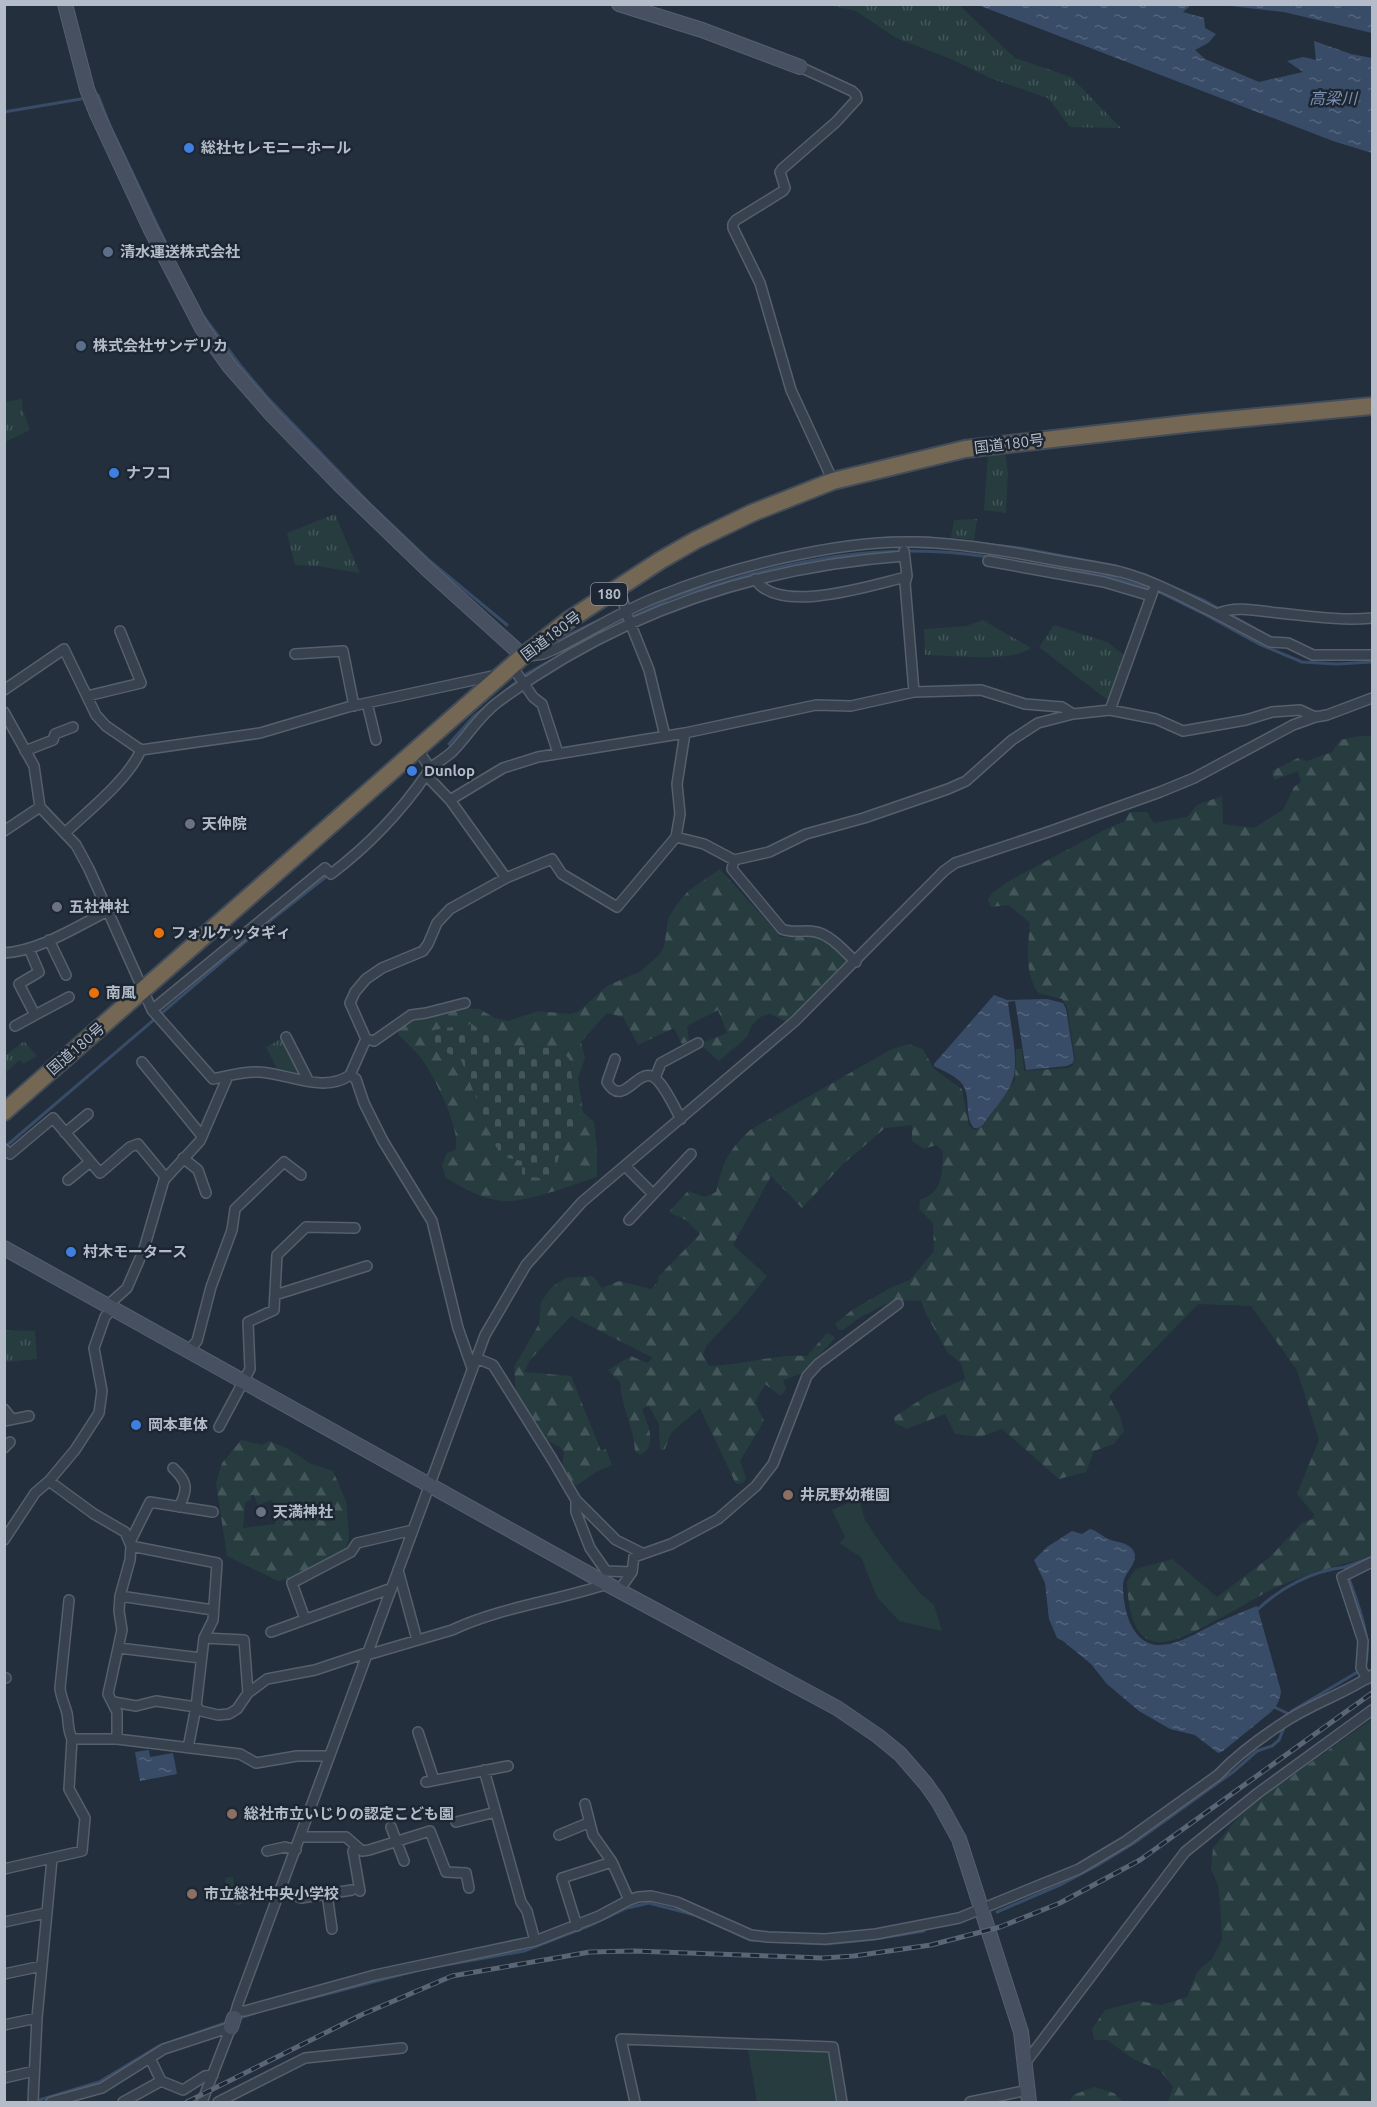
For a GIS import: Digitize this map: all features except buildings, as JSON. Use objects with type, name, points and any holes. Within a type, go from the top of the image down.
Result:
[{"type":"highway","name":"国道180号","points":[[4,1112],[418,750],[517,673],[569,620],[661,560],[705,536],[752,513],[833,480],[965,449],[1372,406]]},
{"type":"street","points":[[65,4],[87,89],[100,123],[186,301],[208,337],[230,367],[272,415],[408,551],[517,673],[533,697],[542,704],[558,753]]},
{"type":"street","points":[[619,4],[702,30],[800,66],[856,95],[857,99],[836,122],[782,169],[780,172],[785,188],[783,191],[733,224],[760,283],[791,390],[833,480]]},
{"type":"street","points":[[152,1010],[325,868],[330,874],[351,859],[396,814],[428,772],[453,751],[476,721],[496,703],[517,673],[543,654],[676,590],[765,563],[863,545],[904,549]]},
{"type":"street","points":[[5,688],[64,649],[96,715],[106,726],[141,750],[260,733],[354,706],[517,673],[571,654],[627,615],[652,612],[755,579],[904,549],[970,546],[1008,552],[1121,572],[1153,590]]},
{"type":"street","points":[[904,549],[906,578],[904,583],[914,692]]},
{"type":"street","points":[[988,561],[1153,590],[1220,612],[1270,642],[1288,643],[1313,655],[1372,655]]},
{"type":"street","points":[[755,579],[768,591],[790,596],[816,596],[856,590],[906,578]]},
{"type":"street","points":[[619,587],[627,615],[649,670],[665,736]]},
{"type":"street","points":[[1110,710],[1153,590]]},
{"type":"street","points":[[1220,612],[1242,610],[1351,619],[1372,618]]},
{"type":"street","points":[[87,696],[141,683],[120,631]]},
{"type":"street","points":[[295,654],[343,651],[354,706]]},
{"type":"street","points":[[450,800],[503,768],[538,757],[685,733],[816,705],[866,704],[914,692],[981,690],[1025,704],[1062,707],[1073,714]]},
{"type":"street","points":[[202,2103],[472,1368],[494,1318],[526,1265],[582,1202],[795,1022],[944,871],[955,863],[1051,831],[1194,778],[1293,725],[1372,698]]},
{"type":"street","points":[[367,703],[376,740]]},
{"type":"street","points":[[676,837],[704,844],[734,860],[769,852],[806,834],[864,818],[966,781],[1012,740],[1038,723],[1073,714],[1110,710],[1156,719],[1183,731],[1236,722],[1272,712],[1300,710],[1314,717]]},
{"type":"street","points":[[4,712],[34,766],[40,807],[76,845],[108,911],[142,991],[160,1020],[213,1079],[258,1072],[328,1083],[345,1079],[350,1075],[366,1039],[350,1003],[355,992],[373,973],[423,951],[444,913],[506,878],[552,859],[562,874],[617,907],[676,837],[680,813],[677,784],[685,733]]},
{"type":"street","points":[[25,751],[54,740],[55,734],[73,727]]},
{"type":"street","points":[[65,833],[114,785],[134,763],[141,750]]},
{"type":"street","points":[[418,750],[428,772],[506,878]]},
{"type":"street","points":[[4,831],[40,807]]},
{"type":"street","points":[[734,860],[732,869],[782,929],[788,932],[817,932],[829,938],[856,962]]},
{"type":"street","points":[[4,953],[31,948],[108,911]]},
{"type":"street","points":[[49,940],[66,975]]},
{"type":"street","points":[[31,948],[30,951],[39,972],[20,984],[35,1015]]},
{"type":"street","points":[[15,1026],[69,997]]},
{"type":"street","points":[[366,1039],[374,1041],[411,1015],[465,1003]]},
{"type":"street","points":[[286,1037],[308,1080]]},
{"type":"street","points":[[655,1078],[661,1063],[698,1043]]},
{"type":"street","points":[[615,1059],[607,1082],[610,1087],[617,1091],[624,1091],[644,1076],[651,1075],[659,1081],[681,1119]]},
{"type":"street","points":[[142,1062],[202,1136]]},
{"type":"street","points":[[350,1075],[356,1079],[364,1103],[383,1141],[432,1221],[458,1328],[472,1368]]},
{"type":"street","points":[[4,1540],[35,1493],[49,1481],[75,1450],[99,1413],[102,1391],[94,1348],[105,1317],[127,1288],[144,1249],[166,1178],[202,1136],[228,1081],[228,1076]]},
{"type":"street","points":[[65,1133],[88,1114]]},
{"type":"street","points":[[5,1149],[10,1154],[53,1118],[100,1173],[130,1147],[138,1144],[166,1178]]},
{"type":"street","points":[[629,1220],[691,1154]]},
{"type":"street","points":[[183,1158],[198,1170],[206,1193]]},
{"type":"street","points":[[68,1180],[90,1162]]},
{"type":"street","points":[[189,1350],[197,1341],[211,1287],[232,1230],[235,1209],[284,1162],[301,1175]]},
{"type":"street","points":[[625,1166],[653,1194]]},
{"type":"street","points":[[219,1427],[250,1369],[248,1322],[274,1310],[277,1255],[306,1227],[355,1228]]},
{"type":"street","points":[[4,1248],[837,1708],[900,1754],[926,1784],[951,1822],[965,1857],[1021,2032],[1029,2096],[970,2103]]},
{"type":"street","points":[[275,1295],[367,1266]]},
{"type":"street","points":[[114,1702],[136,1706],[156,1701],[196,1707],[201,1711],[218,1715],[229,1714],[237,1709],[248,1693],[267,1679],[315,1670],[452,1630],[519,1607],[613,1586],[632,1572],[634,1557],[664,1547],[718,1519],[756,1486],[773,1464],[807,1376],[818,1364],[898,1304]]},
{"type":"street","points":[[476,1358],[493,1365],[576,1500],[616,1540],[642,1553]]},
{"type":"street","points":[[4,1409],[8,1420],[29,1416]]},
{"type":"street","points":[[173,1468],[182,1476],[186,1490],[178,1507]]},
{"type":"street","points":[[49,1481],[94,1514],[125,1532],[131,1544]]},
{"type":"street","points":[[576,1500],[576,1512],[590,1548],[606,1570],[632,1572]]},
{"type":"street","points":[[117,1739],[117,1712],[108,1694],[122,1630],[119,1611],[120,1596],[130,1560],[131,1544],[150,1502],[213,1512]]},
{"type":"street","points":[[305,1619],[292,1583],[351,1552],[357,1543],[413,1530]]},
{"type":"street","points":[[131,1544],[217,1563],[213,1620],[204,1638],[196,1707],[188,1748]]},
{"type":"street","points":[[51,2103],[102,2088],[164,2049],[233,2020],[245,2011],[375,1975],[535,1941],[577,1926],[628,1900],[651,1896],[677,1902],[751,1935],[825,1939],[922,1927],[981,1911],[991,1904],[1079,1869],[1105,1854],[1218,1775],[1226,1766],[1287,1720],[1365,1673],[1363,1641],[1342,1577],[1372,1562]]},
{"type":"street","points":[[398,1570],[417,1640]]},
{"type":"street","points":[[271,1632],[392,1588]]},
{"type":"street","points":[[120,1596],[213,1610]]},
{"type":"street","points":[[4,1869],[82,1851],[85,1818],[69,1789],[72,1739],[66,1727],[67,1713],[61,1701],[60,1688],[69,1600]]},
{"type":"street","points":[[204,1638],[244,1640],[248,1693]]},
{"type":"street","points":[[119,1648],[201,1658]]},
{"type":"street","points":[[1026,2062],[1185,1852],[1258,1793],[1372,1710]]},
{"type":"street","points":[[418,1732],[430,1781],[508,1766]]},
{"type":"street","points":[[72,1739],[117,1739],[240,1754],[256,1763],[297,1756],[329,1756]]},
{"type":"street","points":[[484,1770],[521,1902],[527,1911],[535,1941]]},
{"type":"street","points":[[585,1804],[592,1835],[612,1862],[628,1900]]},
{"type":"street","points":[[456,1822],[496,1812]]},
{"type":"street","points":[[559,1835],[588,1823]]},
{"type":"street","points":[[391,1827],[404,1861]]},
{"type":"street","points":[[301,1837],[346,1837],[362,1851],[430,1831],[446,1872],[466,1873],[470,1888]]},
{"type":"street","points":[[281,1890],[301,1898],[356,1891],[353,1851],[356,1846]]},
{"type":"street","points":[[267,1851],[285,1847],[296,1850]]},
{"type":"street","points":[[33,2101],[37,2018],[52,1859]]},
{"type":"street","points":[[577,1926],[562,1878],[612,1862]]},
{"type":"street","points":[[327,1894],[332,1929]]},
{"type":"street","points":[[4,1922],[46,1913]]},
{"type":"street","points":[[4,1974],[42,1966]]},
{"type":"street","points":[[4,2025],[37,2018]]},
{"type":"street","points":[[635,2103],[621,2039],[833,2047],[842,2103]]},
{"type":"street","points":[[218,2103],[305,2058],[402,2048]]},
{"type":"street","points":[[150,2058],[161,2081],[183,2090],[205,2076],[213,2075]]},
{"type":"street","points":[[4,2078],[34,2072]]},
{"type":"street","points":[[123,2103],[161,2081]]},
{"type":"green space","points":[[831,5],[959,5],[1015,58],[1071,77],[1121,128],[1070,127],[1048,98],[990,78],[949,58],[896,38],[856,11]]},
{"type":"green space","points":[[22,399],[23,411],[30,430],[5,442],[5,402]]},
{"type":"green space","points":[[1005,452],[1008,473],[1006,513],[984,510],[988,455]]},
{"type":"green space","points":[[335,514],[360,573],[318,566],[295,565],[287,533]]},
{"type":"green space","points":[[977,519],[974,540],[951,537],[954,520]]},
{"type":"green space","points":[[983,620],[1031,648],[1022,653],[995,657],[925,655],[924,629],[966,626]]},
{"type":"green space","points":[[1054,625],[1107,642],[1128,658],[1110,702],[1039,647]]},
{"type":"green space","points":[[1372,736],[1372,1556],[1281,1585],[1201,1628],[1169,1641],[1157,1642],[1148,1639],[1136,1627],[1128,1599],[1127,1581],[1136,1569],[1172,1559],[1217,1597],[1270,1557],[1302,1523],[1313,1519],[1314,1514],[1297,1494],[1319,1440],[1297,1370],[1251,1306],[1198,1304],[1109,1396],[1120,1416],[1124,1431],[1114,1444],[1094,1451],[1086,1472],[1059,1479],[1002,1429],[980,1437],[955,1434],[945,1414],[907,1429],[895,1423],[894,1417],[928,1395],[965,1379],[961,1363],[948,1353],[921,1301],[894,1300],[859,1318],[843,1330],[839,1330],[835,1324],[852,1310],[892,1287],[910,1280],[934,1251],[933,1223],[919,1209],[920,1200],[938,1187],[943,1151],[936,1145],[924,1149],[912,1141],[912,1125],[885,1128],[843,1164],[802,1208],[771,1176],[733,1245],[767,1276],[739,1311],[706,1346],[703,1355],[709,1366],[807,1356],[827,1333],[835,1338],[803,1373],[783,1380],[786,1389],[781,1396],[765,1384],[755,1402],[764,1421],[740,1461],[746,1478],[743,1483],[736,1484],[700,1408],[671,1433],[665,1449],[660,1450],[659,1424],[649,1406],[642,1409],[649,1427],[649,1446],[640,1455],[635,1451],[620,1382],[608,1370],[631,1356],[647,1363],[653,1358],[571,1316],[530,1360],[524,1372],[571,1376],[601,1451],[606,1449],[612,1465],[596,1472],[576,1486],[569,1479],[562,1467],[564,1453],[560,1447],[546,1440],[516,1394],[514,1367],[539,1324],[541,1302],[552,1287],[566,1278],[593,1276],[602,1288],[619,1281],[651,1289],[658,1282],[658,1277],[700,1234],[686,1220],[669,1212],[688,1191],[705,1197],[716,1192],[727,1158],[750,1130],[892,1049],[908,1044],[923,1049],[934,1069],[962,1089],[969,1126],[974,1130],[983,1126],[1015,1080],[1016,1049],[1022,1049],[1024,1071],[1068,1068],[1073,1065],[1075,1059],[1067,1007],[1062,999],[1038,993],[1031,976],[1028,959],[1030,923],[1009,905],[991,907],[988,900],[992,893],[1009,881],[1125,821],[1130,812],[1147,812],[1154,823],[1187,817],[1197,805],[1222,796],[1223,824],[1254,828],[1283,810],[1294,787],[1301,782],[1298,771],[1274,780],[1272,771],[1298,758],[1307,761],[1332,752],[1340,740]]},
{"type":"green space","points":[[720,869],[781,937],[812,935],[841,952],[848,960],[843,970],[787,1022],[770,1014],[760,1017],[752,1025],[747,1037],[719,1061],[703,1047],[704,1042],[727,1033],[718,1010],[687,1026],[689,1041],[682,1044],[674,1028],[638,1045],[623,1017],[607,1013],[581,1042],[585,1058],[578,1078],[583,1112],[594,1122],[597,1177],[563,1189],[512,1201],[495,1200],[480,1195],[446,1178],[442,1165],[447,1153],[455,1150],[456,1142],[451,1117],[426,1066],[398,1034],[398,1027],[415,1018],[461,1008],[479,1009],[495,1018],[508,1021],[538,1011],[570,1014],[578,1012],[607,986],[641,971],[660,954],[664,947],[668,919],[688,891]],"holes":[[[472,1024],[501,1046],[557,1048],[569,1059],[578,1111],[565,1131],[557,1164],[496,1147],[461,1060]]]},
{"type":"green space","points":[[472,1024],[501,1046],[557,1048],[569,1059],[578,1111],[584,1122],[573,1133],[565,1132],[557,1164],[550,1179],[522,1176],[522,1161],[508,1158],[496,1147],[461,1060],[436,1047],[433,1030]]},
{"type":"green space","points":[[281,1039],[301,1077],[278,1071],[266,1047]]},
{"type":"green space","points":[[24,1041],[37,1056],[23,1064],[20,1060],[6,1072],[5,1082],[5,1056]]},
{"type":"green space","points":[[5,1330],[35,1331],[37,1359],[7,1362]]},
{"type":"green space","points":[[241,1440],[262,1445],[269,1441],[288,1449],[311,1464],[333,1471],[346,1501],[349,1537],[346,1549],[339,1556],[295,1577],[278,1581],[227,1556],[216,1483],[222,1463]],"holes":[[[251,1495],[254,1495],[258,1505],[272,1500],[277,1512],[275,1524],[243,1528],[245,1503],[251,1499]]]},
{"type":"green space","points":[[859,1498],[865,1520],[886,1551],[921,1594],[934,1605],[942,1631],[899,1621],[877,1597],[861,1557],[839,1543],[845,1537],[832,1510]]},
{"type":"green space","points":[[1372,1719],[1372,2102],[1168,2102],[1173,2087],[1160,2070],[1135,2060],[1107,2040],[1094,2040],[1092,2029],[1105,2010],[1139,2001],[1161,2005],[1187,1997],[1197,1972],[1212,1959],[1222,1940],[1218,1885],[1211,1869],[1213,1848],[1243,1811]]},
{"type":"green space","points":[[233,1877],[234,1885],[245,1886],[247,1900],[238,1906],[229,1898],[225,1878]]},
{"type":"green space","points":[[748,2050],[826,2050],[830,2055],[838,2102],[757,2102]]},
{"type":"green space","points":[[1094,2087],[1114,2093],[1123,2102],[1070,2102],[1073,2095]]},
{"type":"water","name":"高梁川","points":[[978,5],[1191,5],[1183,12],[1204,18],[1205,28],[1216,34],[1208,43],[1195,50],[1205,59],[1259,82],[1303,72],[1287,61],[1303,57],[1316,60],[1314,41],[1351,54],[1372,58],[1372,153],[1333,141]]},
{"type":"water","points":[[1222,5],[1372,5],[1372,33],[1284,12]]},
{"type":"water","points":[[994,995],[1007,1000],[1047,999],[1063,1003],[1074,1059],[1073,1063],[1067,1066],[1026,1070],[1015,1001],[1008,1002],[1015,1054],[1012,1082],[983,1125],[974,1128],[969,1118],[967,1096],[963,1085],[954,1076],[934,1064]]},
{"type":"water","points":[[1090,1529],[1110,1540],[1129,1546],[1134,1552],[1134,1560],[1123,1585],[1124,1597],[1130,1622],[1136,1633],[1145,1641],[1155,1645],[1178,1642],[1257,1606],[1281,1691],[1280,1697],[1271,1712],[1223,1751],[1218,1753],[1195,1735],[1170,1729],[1139,1711],[1107,1684],[1091,1664],[1057,1638],[1049,1619],[1045,1583],[1034,1560],[1047,1547],[1072,1531],[1082,1534]]},
{"type":"water","points":[[149,1750],[150,1757],[173,1753],[177,1774],[140,1781],[135,1752]]},
{"type":"waterway","points":[[97,95],[172,256]]},
{"type":"waterway","points":[[4,112],[81,99]]},
{"type":"waterway","points":[[204,317],[267,397],[370,504],[430,561],[507,625]]},
{"type":"waterway","points":[[885,538],[932,538]]},
{"type":"waterway","points":[[951,540],[1020,548],[1116,566]]},
{"type":"waterway","points":[[599,634],[669,599],[751,574],[818,559],[852,554],[920,551],[989,557]]},
{"type":"waterway","points":[[1019,562],[1111,577],[1157,591],[1259,644],[1302,662],[1337,664],[1372,662]]},
{"type":"waterway","points":[[653,594],[711,573]]},
{"type":"waterway","points":[[1143,574],[1221,610]]},
{"type":"waterway","points":[[1227,613],[1270,637]]},
{"type":"waterway","points":[[566,636],[606,617]]},
{"type":"waterway","points":[[500,695],[528,673],[588,640]]},
{"type":"waterway","points":[[449,744],[474,716],[486,707]]},
{"type":"waterway","points":[[5,1147],[266,924],[327,876]]},
{"type":"waterway","points":[[1365,1666],[1367,1655],[1365,1630],[1345,1567],[1370,1558]]},
{"type":"waterway","points":[[1257,1610],[1276,1594],[1298,1581],[1321,1572],[1345,1567]]},
{"type":"waterway","points":[[1288,1716],[1292,1711],[1361,1670]]},
{"type":"waterway","points":[[1274,1707],[1289,1714]]},
{"type":"waterway","points":[[997,1912],[1062,1884],[1134,1843],[1233,1772],[1257,1751],[1272,1746],[1279,1740],[1285,1725]]},
{"type":"waterway","points":[[269,2009],[423,1969],[524,1951],[591,1925],[627,1908],[649,1903],[695,1915],[750,1940],[826,1944],[924,1931]]},
{"type":"waterway","points":[[237,2019],[257,2012]]},
{"type":"waterway","points":[[36,2101],[99,2082],[159,2046],[228,2022]]},
{"type":"railway","points":[[187,2102],[361,2015],[452,1976],[590,1952],[634,1951],[823,1958],[854,1956],[931,1945],[1000,1927],[1060,1903],[1140,1860],[1372,1693]]},
{"type":"place","name":"総社セレモニーホール","points":[[189,148]]},
{"type":"place","name":"清水運送株式会社","points":[[108,252]]},
{"type":"place","name":"株式会社サンデリカ","points":[[81,346]]},
{"type":"place","name":"ナフコ","points":[[114,473]]},
{"type":"place","name":"Dunlop","points":[[412,771]]},
{"type":"place","name":"天仲院","points":[[190,824]]},
{"type":"place","name":"五社神社","points":[[57,907]]},
{"type":"place","name":"フォルケッタギィ","points":[[159,933]]},
{"type":"place","name":"南風","points":[[94,993]]},
{"type":"place","name":"村木モータース","points":[[71,1252]]},
{"type":"place","name":"岡本車体","points":[[136,1425]]},
{"type":"place","name":"井尻野幼稚園","points":[[788,1495]]},
{"type":"place","name":"天満神社","points":[[261,1512]]},
{"type":"place","name":"総社市立いじりの認定こども園","points":[[232,1814]]},
{"type":"place","name":"市立総社中央小学校","points":[[192,1894]]}]
